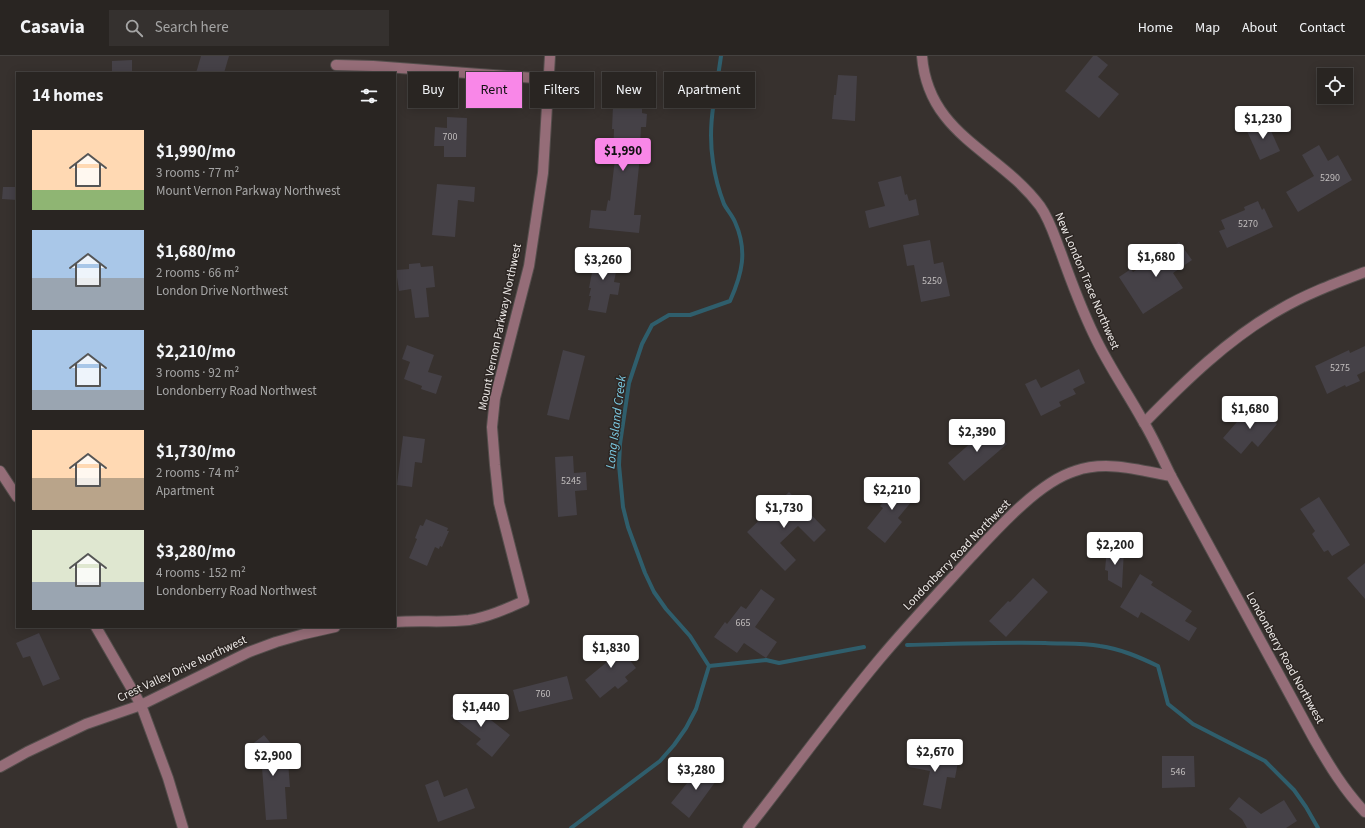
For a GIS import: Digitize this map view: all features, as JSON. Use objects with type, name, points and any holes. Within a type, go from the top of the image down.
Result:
[{"type":"street","name":"Mount Vernon Parkway Northwest","points":[[549,72],[550,56]]},
{"type":"street","name":"New London Trace Northwest","points":[[922,56],[926,79],[936,105],[950,124],[961,135],[1022,185],[1041,208],[1049,224],[1094,335],[1144,423],[1171,476]]},
{"type":"street","points":[[336,65],[373,66],[530,78]]},
{"type":"street","name":"Mount Vernon Parkway Northwest","points":[[396,622],[470,620],[499,612],[524,601],[499,503],[492,427],[495,398],[529,266],[543,173],[546,108]]},
{"type":"street","points":[[1144,423],[1176,390],[1211,359],[1251,328],[1279,309],[1324,288],[1365,272]]},
{"type":"street","name":"Londonberry Road Northwest","points":[[748,828],[878,661],[924,608],[988,540],[1014,513],[1045,487],[1058,478],[1075,471],[1094,466],[1112,466],[1171,476],[1314,739],[1338,780],[1365,812]]},
{"type":"street","points":[[0,471],[16,495]]},
{"type":"street","points":[[97,628],[142,705],[184,828]]},
{"type":"street","name":"Crest Valley Drive Northwest","points":[[0,767],[27,752],[86,724],[142,705],[249,652],[276,642],[331,628]]},
{"type":"building","points":[[201,56],[229,56],[224,72],[196,72]]},
{"type":"building","points":[[1093,56],[1097,56],[1108,65],[1098,77],[1119,94],[1099,118],[1065,91]]},
{"type":"building","points":[[132,60],[132,72],[112,72],[112,61]]},
{"type":"building","points":[[838,75],[857,76],[855,121],[832,119],[834,95],[836,95]]},
{"type":"building","points":[[613,108],[642,108],[642,113],[647,114],[646,127],[641,127],[634,215],[641,215],[639,233],[589,228],[591,210],[606,211],[608,200],[610,201],[615,159],[613,159],[614,129],[612,129]]},
{"type":"building","points":[[447,117],[467,118],[466,157],[444,157],[444,146],[434,146],[435,127],[447,128]]},
{"type":"building","points":[[1266,120],[1280,151],[1260,160],[1246,129]]},
{"type":"building","points":[[1319,145],[1328,161],[1338,155],[1352,180],[1298,212],[1286,192],[1314,176],[1302,155]]},
{"type":"building","points":[[901,176],[905,195],[907,194],[909,201],[916,199],[919,215],[869,228],[865,211],[885,206],[878,182]]},
{"type":"building","points":[[437,184],[475,187],[474,202],[458,200],[455,237],[432,235]]},
{"type":"building","points":[[3,187],[16,187],[16,200],[2,199]]},
{"type":"building","points":[[1258,201],[1262,210],[1264,208],[1273,227],[1227,248],[1219,231],[1225,229],[1221,220],[1245,210],[1244,207]]},
{"type":"building","points":[[930,240],[934,264],[943,262],[950,296],[921,302],[914,265],[907,266],[903,245]]},
{"type":"building","points":[[1179,242],[1192,260],[1173,273],[1183,288],[1143,314],[1119,277],[1131,269],[1133,272]]},
{"type":"building","points":[[598,250],[618,254],[614,272],[616,272],[614,282],[620,283],[618,295],[610,294],[606,313],[588,310],[591,296],[589,296],[591,288],[589,288],[595,257]]},
{"type":"building","points":[[420,263],[421,267],[433,266],[435,287],[426,288],[429,317],[415,318],[411,289],[399,291],[396,270],[409,269],[409,264]]},
{"type":"building","points":[[407,345],[434,355],[428,372],[442,376],[436,394],[421,389],[422,386],[404,379],[410,362],[402,359]]},
{"type":"building","points":[[1365,346],[1365,371],[1357,375],[1360,381],[1346,387],[1345,385],[1327,394],[1315,366],[1349,350],[1350,353]]},
{"type":"building","points":[[563,350],[585,356],[569,420],[547,415]]},
{"type":"building","points":[[1079,369],[1085,383],[1073,389],[1076,394],[1059,402],[1061,406],[1041,416],[1025,384],[1036,379],[1041,388]]},
{"type":"building","points":[[1258,407],[1277,424],[1258,447],[1252,441],[1241,454],[1223,438],[1249,408],[1253,412]]},
{"type":"building","points":[[990,426],[1007,444],[964,481],[948,463]]},
{"type":"building","points":[[403,436],[425,439],[422,463],[415,462],[412,487],[397,485]]},
{"type":"building","points":[[573,456],[574,473],[586,472],[587,490],[575,491],[577,515],[558,517],[555,457]]},
{"type":"building","points":[[904,477],[917,489],[909,498],[912,501],[898,518],[902,522],[885,543],[867,528],[883,508],[880,506]]},
{"type":"building","points":[[789,492],[826,530],[814,542],[798,526],[780,543],[796,560],[785,571],[747,532]]},
{"type":"building","points":[[1319,497],[1350,545],[1332,556],[1328,550],[1324,552],[1312,534],[1315,531],[1300,509]]},
{"type":"building","points":[[426,519],[448,528],[447,531],[449,531],[442,547],[440,546],[439,549],[435,547],[427,566],[409,558],[417,539],[415,538],[420,525],[423,526]]},
{"type":"building","points":[[1107,548],[1124,549],[1122,588],[1108,580],[1108,571],[1105,570]]},
{"type":"building","points":[[1365,563],[1365,599],[1347,578]]},
{"type":"building","points":[[1140,574],[1153,582],[1151,585],[1192,611],[1185,621],[1197,628],[1189,641],[1141,612],[1138,618],[1120,607]]},
{"type":"building","points":[[1033,578],[1048,592],[1006,637],[989,621]]},
{"type":"building","points":[[761,589],[775,599],[755,627],[777,642],[766,658],[744,643],[737,653],[714,637],[725,622],[727,624],[741,606],[746,609]]},
{"type":"building","points":[[39,633],[60,679],[43,686],[30,656],[23,658],[16,643]]},
{"type":"building","points":[[618,637],[625,646],[621,649],[636,668],[625,677],[628,681],[618,689],[615,686],[600,698],[585,680],[607,662],[598,651],[612,639],[613,640]]},
{"type":"building","points":[[567,676],[573,699],[519,712],[513,690]]},
{"type":"building","points":[[464,699],[510,735],[492,757],[476,744],[481,739],[451,716]]},
{"type":"building","points":[[264,735],[278,752],[283,748],[292,759],[288,762],[290,787],[285,787],[287,819],[266,820],[262,768],[246,749]]},
{"type":"building","points":[[913,747],[959,757],[955,778],[947,777],[941,809],[923,805],[930,771],[909,767]]},
{"type":"building","points":[[1162,756],[1194,756],[1195,787],[1162,788]]},
{"type":"building","points":[[708,764],[721,774],[689,818],[671,803],[696,772],[699,775]]},
{"type":"building","points":[[438,780],[444,797],[467,788],[475,808],[438,822],[425,785]]},
{"type":"building","points":[[1239,797],[1261,814],[1284,800],[1297,821],[1286,828],[1247,828],[1242,819],[1229,809]]},
{"type":"waterway","name":"Long Island Creek","points":[[571,828],[660,761],[674,745],[686,728],[696,709],[709,666],[690,636],[666,609],[654,592],[645,573],[628,527],[623,507],[619,465],[620,444],[629,383],[642,344],[652,325],[669,315],[690,315],[730,301],[738,281],[742,262],[739,233],[735,222],[720,194],[711,148],[713,109],[721,56]]},
{"type":"waterway","points":[[907,645],[1010,643],[1086,644],[1115,649],[1158,666],[1168,704],[1193,724],[1265,761],[1294,790],[1318,828]]},
{"type":"waterway","points":[[709,666],[766,660],[779,663],[864,647]]}]
